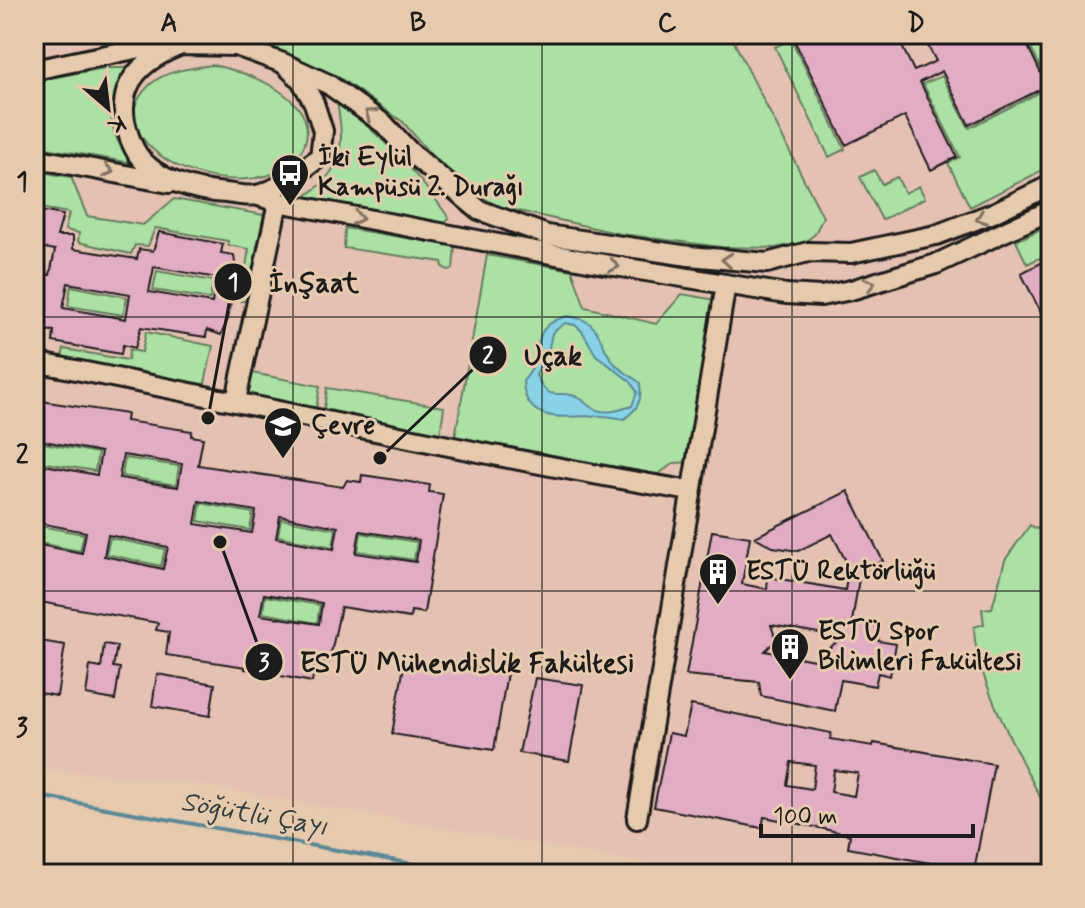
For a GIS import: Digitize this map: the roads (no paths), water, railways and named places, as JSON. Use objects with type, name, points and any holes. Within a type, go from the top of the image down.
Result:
[{"type":"street","points":[[170,41],[133,78],[123,93],[124,112],[127,130],[138,155],[182,185]]},
{"type":"street","points":[[34,70],[170,41],[181,45],[236,46],[328,84],[384,124],[410,152],[479,210],[547,235],[689,256],[767,263],[808,252],[851,253],[936,235],[993,213],[1051,185]]},
{"type":"street","points":[[255,195],[281,185],[320,157],[323,131],[314,103],[301,80],[283,63]]},
{"type":"street","points":[[34,158],[216,193],[255,195],[278,202],[726,284],[786,294],[821,296],[936,264],[1051,210]]},
{"type":"street","points":[[236,400],[278,202]]},
{"type":"street","points":[[637,819],[726,284]]},
{"type":"street","points":[[34,362],[236,400],[378,432],[691,491]]},
{"type":"water","points":[[567,316],[587,322],[597,332],[614,363],[640,383],[638,404],[624,419],[546,415],[530,404],[523,381],[534,362],[541,335],[554,321]],"holes":[[[565,323],[575,325],[596,355],[631,382],[637,392],[632,406],[615,411],[598,410],[578,397],[550,393],[541,384],[536,375],[549,348],[552,333]]]},
{"type":"waterway","name":"Söğütlü Çayı","points":[[34,795],[468,874]]},
{"type":"place","name":"İki Eylül Kampüsü 2. Durağı","points":[[290,207]]},
{"type":"place","name":"İnşaat","points":[[208,418]]},
{"type":"place","name":"Uçak","points":[[380,458]]},
{"type":"place","name":"Çevre","points":[[283,460]]},
{"type":"place","name":"ESTÜ Mühendislik Fakültesi","points":[[220,542]]},
{"type":"place","name":"ESTÜ Rektörlüğü","points":[[718,606]]},
{"type":"place","name":"ESTÜ Spor Bilimleri Fakültesi","points":[[790,681]]}]
